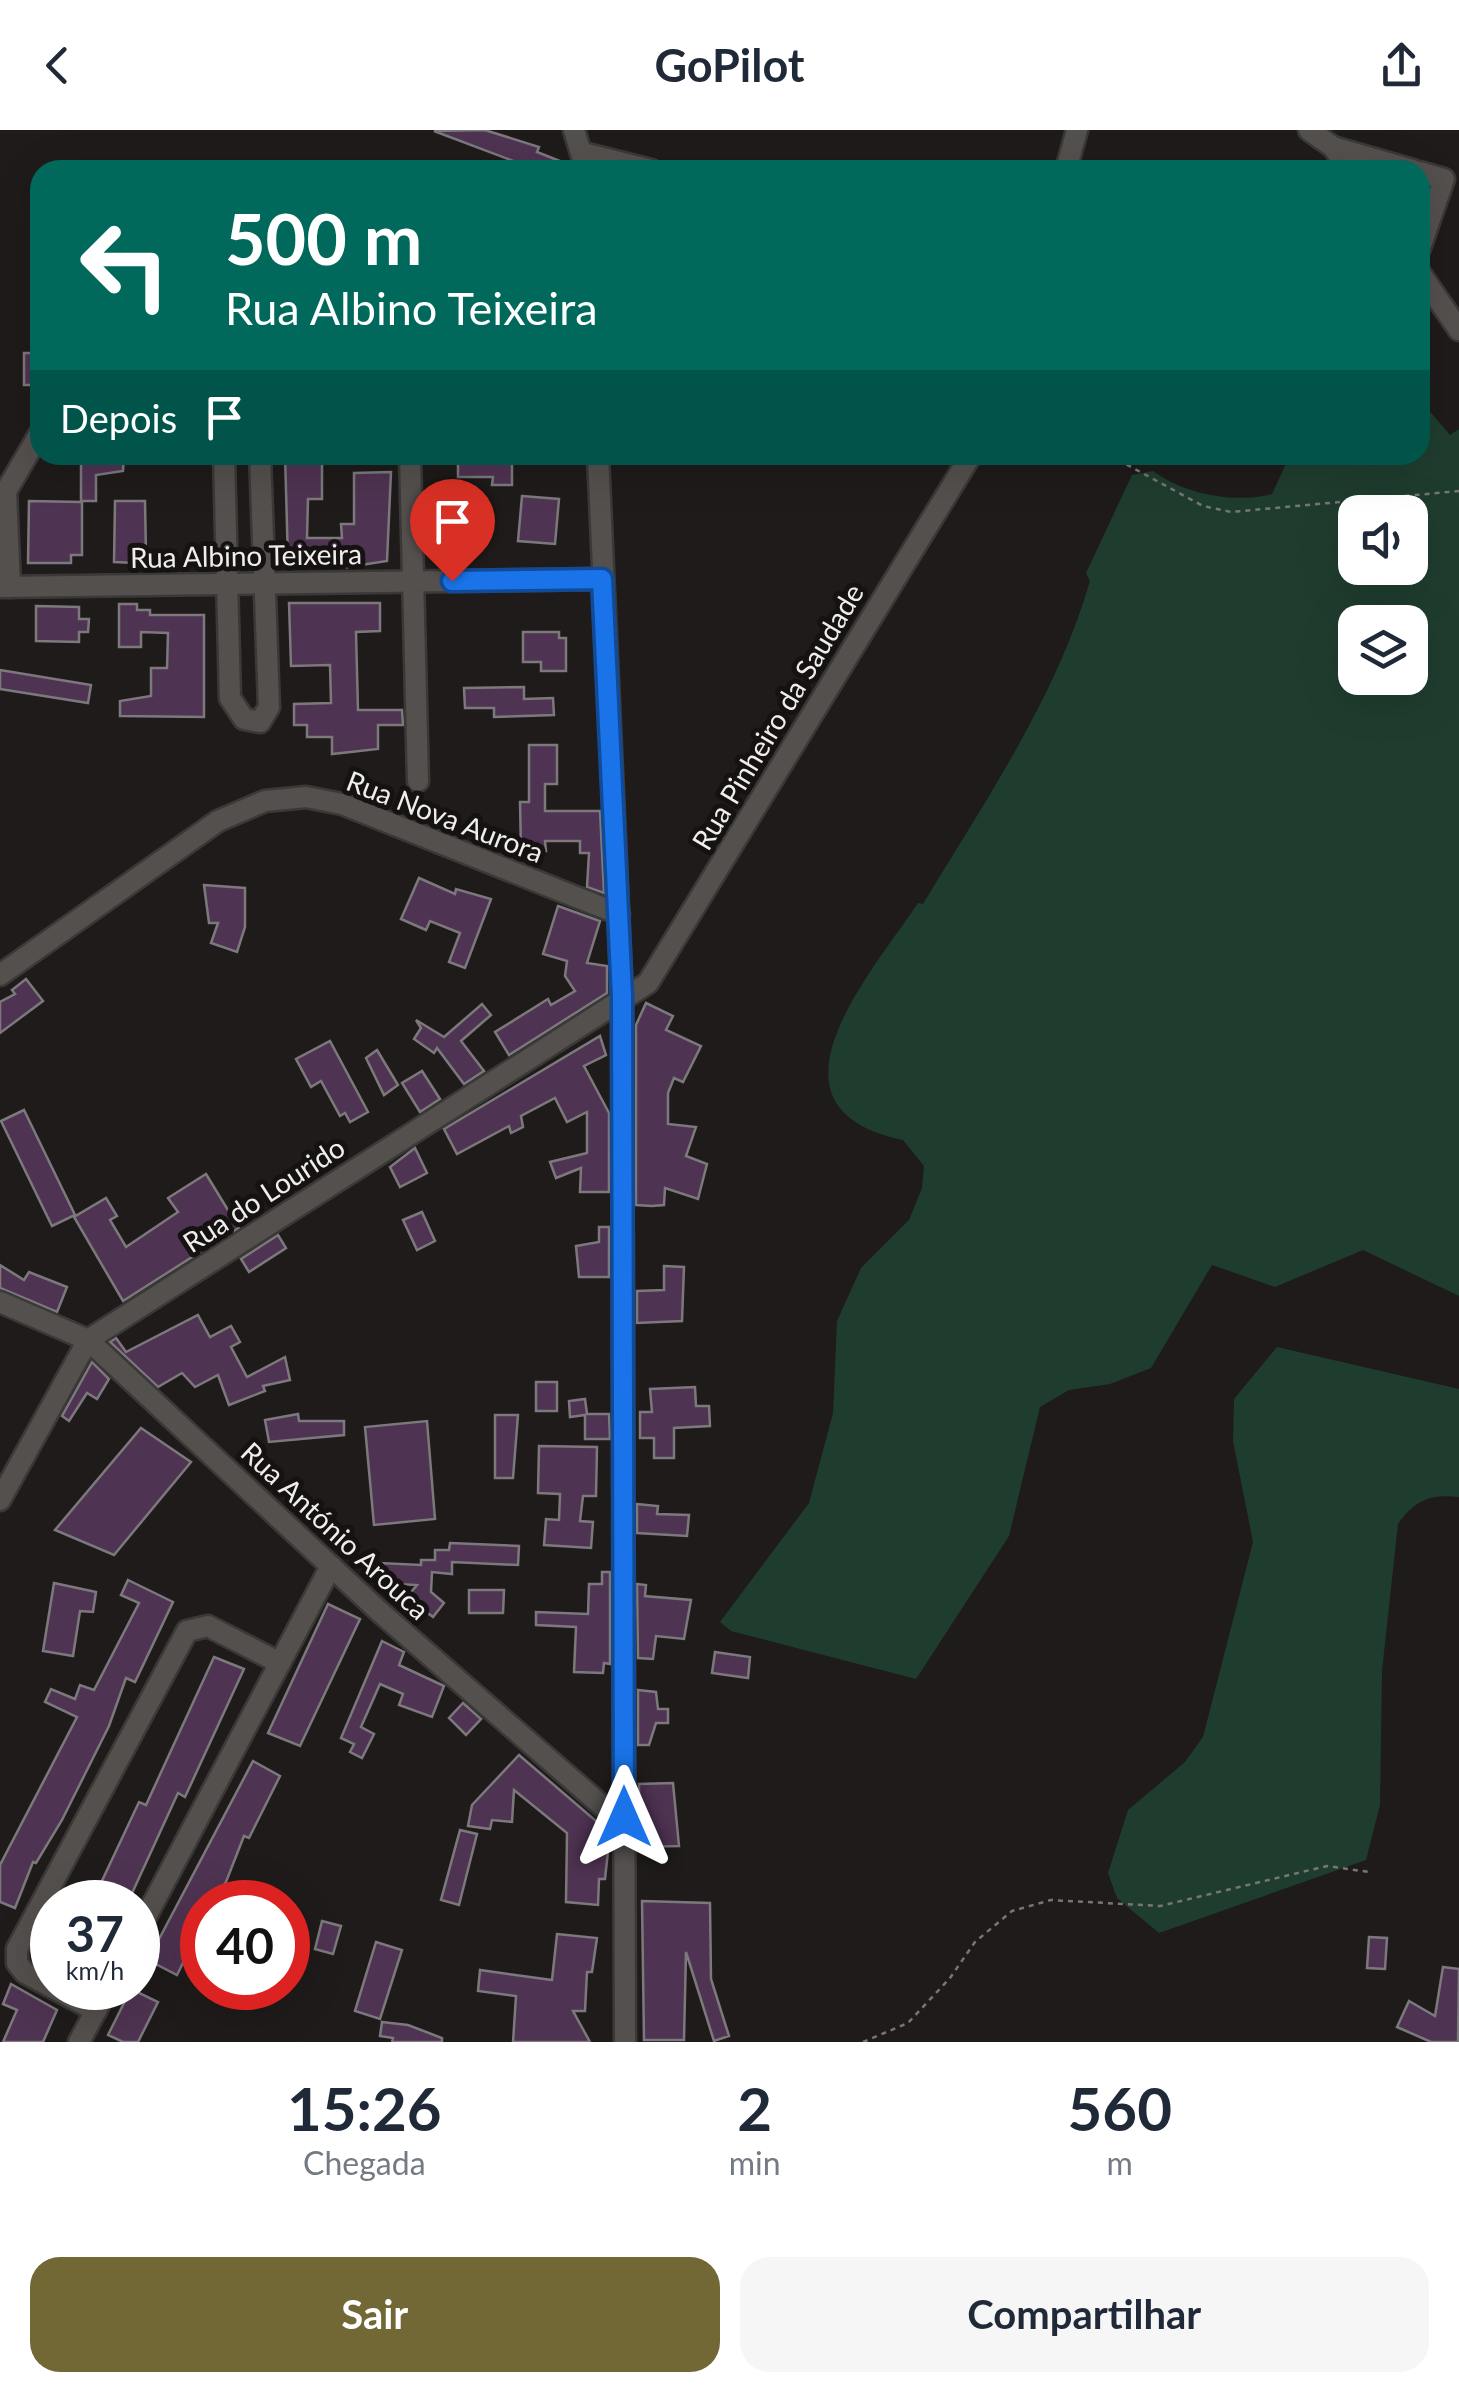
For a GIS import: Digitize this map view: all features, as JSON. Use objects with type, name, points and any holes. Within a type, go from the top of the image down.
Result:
[{"type":"street","points":[[574,130],[584,160]]},
{"type":"street","points":[[1069,160],[1077,130]]},
{"type":"street","points":[[1309,130],[1333,147],[1378,160]]},
{"type":"street","points":[[1333,147],[1342,160]]},
{"type":"street","points":[[1430,175],[1444,179],[1430,219]]},
{"type":"street","points":[[1430,288],[1459,330]]},
{"type":"street","name":"Rua Albino Teixeira","points":[[30,450],[3,496],[5,587],[602,579]]},
{"type":"street","points":[[224,465],[230,698],[244,719],[260,722],[269,707],[260,465]]},
{"type":"street","points":[[410,465],[418,781]]},
{"type":"street","points":[[598,465],[622,996],[624,2042]]},
{"type":"street","name":"Rua Pinheiro da Saudade","points":[[622,996],[648,983],[965,465]]},
{"type":"street","name":"Rua Nova Aurora","points":[[0,975],[218,821],[265,801],[306,797],[342,804],[618,914]]},
{"type":"street","name":"Rua do Lourido","points":[[0,1500],[88,1340],[622,996]]},
{"type":"street","name":"Rua António Arouca","points":[[0,1302],[88,1340],[331,1566],[608,1812],[624,1817]]},
{"type":"street","points":[[160,1890],[331,1566]]},
{"type":"street","points":[[79,2042],[96,2011],[25,1973],[18,1962],[17,1949],[188,1631],[208,1626],[280,1663]]},
{"type":"path","points":[[1127,465],[1203,506],[1232,512],[1459,492]]},
{"type":"path","points":[[863,2042],[908,2023],[950,1978],[975,1942],[1012,1911],[1051,1900],[1160,1906],[1327,1866],[1369,1872]]},
{"type":"green space","points":[[1430,412],[1450,435],[1459,429],[1459,1296],[1363,1250],[1275,1287],[1212,1265],[1151,1368],[1110,1384],[1069,1390],[1040,1407],[1009,1536],[916,1679],[731,1631],[720,1622],[809,1503],[833,1413],[837,1321],[861,1268],[909,1220],[922,1188],[924,1166],[903,1140],[858,1124],[834,1100],[828,1070],[835,1036],[874,966],[918,903],[923,904],[1039,707],[1076,624],[1090,581],[1086,573],[1132,475],[1153,471],[1179,486],[1210,495],[1272,494],[1285,465],[1430,465]]},
{"type":"green space","points":[[1277,1347],[1459,1389],[1459,1497],[1424,1500],[1398,1524],[1382,1671],[1380,1805],[1366,1860],[1159,1933],[1117,1898],[1108,1873],[1128,1810],[1185,1762],[1203,1737],[1253,1542],[1233,1441],[1234,1399]]},
{"type":"building","points":[[485,130],[539,147],[537,152],[557,160],[511,160],[434,131]]},
{"type":"building","points":[[24,353],[30,353],[30,385],[24,385]]},
{"type":"building","points":[[81,465],[123,465],[123,471],[96,475],[96,501],[81,501]]},
{"type":"building","points":[[285,465],[322,465],[322,499],[308,499],[307,538],[342,538],[341,524],[354,524],[354,473],[391,472],[387,561],[342,568],[342,562],[288,561]]},
{"type":"building","points":[[458,465],[512,465],[512,485],[492,485],[493,477],[458,477]]},
{"type":"building","points":[[522,496],[559,499],[555,544],[518,541]]},
{"type":"building","points":[[29,501],[82,502],[82,555],[71,555],[71,563],[28,563]]},
{"type":"building","points":[[115,501],[145,501],[146,555],[136,555],[136,563],[114,562]]},
{"type":"building","points":[[289,603],[380,603],[380,631],[356,632],[358,710],[402,710],[403,725],[378,725],[378,749],[332,754],[332,737],[307,737],[307,725],[294,725],[294,704],[331,703],[330,665],[291,666]]},
{"type":"building","points":[[119,604],[137,604],[137,610],[150,610],[150,615],[204,615],[204,717],[120,716],[120,701],[151,696],[151,668],[167,668],[168,633],[141,632],[141,647],[119,647]]},
{"type":"building","points":[[36,606],[79,607],[79,619],[89,619],[88,632],[79,632],[79,642],[36,641]]},
{"type":"building","points":[[523,632],[559,632],[559,638],[566,638],[566,671],[541,671],[541,662],[523,662]]},
{"type":"building","points":[[0,670],[91,685],[88,703],[0,689]]},
{"type":"building","points":[[524,687],[524,699],[553,698],[554,715],[494,717],[494,708],[465,708],[464,688]]},
{"type":"building","points":[[529,745],[557,745],[557,784],[545,784],[545,811],[600,811],[604,893],[587,887],[589,853],[580,853],[580,841],[545,841],[546,851],[521,851],[520,802],[529,802]]},
{"type":"building","points":[[419,878],[455,894],[456,889],[491,899],[465,968],[449,962],[460,933],[430,921],[426,930],[401,919]]},
{"type":"building","points":[[204,885],[245,888],[245,927],[237,952],[211,943],[218,923],[209,923]]},
{"type":"building","points":[[558,906],[600,921],[587,963],[607,966],[607,993],[509,1055],[495,1032],[548,999],[551,1005],[575,991],[565,976],[567,961],[543,954]]},
{"type":"building","points":[[26,979],[43,1001],[0,1033],[0,1002],[15,994],[12,990]]},
{"type":"building","points":[[646,1003],[673,1016],[666,1030],[701,1046],[683,1082],[674,1078],[668,1093],[668,1124],[696,1127],[686,1156],[707,1164],[698,1199],[665,1188],[664,1205],[652,1206],[636,1205],[636,1025]]},
{"type":"building","points":[[482,1004],[491,1015],[461,1041],[484,1071],[464,1084],[437,1048],[434,1053],[414,1039],[421,1028],[416,1020],[444,1037]]},
{"type":"building","points":[[600,1036],[606,1055],[584,1066],[609,1113],[609,1192],[580,1192],[581,1168],[556,1178],[550,1162],[587,1153],[587,1112],[567,1122],[555,1098],[521,1116],[523,1127],[511,1133],[509,1126],[457,1154],[444,1129]]},
{"type":"building","points":[[330,1041],[368,1112],[350,1122],[345,1113],[340,1116],[321,1081],[311,1087],[296,1059]]},
{"type":"building","points":[[377,1050],[398,1085],[384,1095],[366,1058]]},
{"type":"building","points":[[422,1071],[440,1099],[420,1112],[402,1083]]},
{"type":"building","points":[[24,1110],[75,1215],[52,1226],[1,1121]]},
{"type":"building","points":[[415,1148],[427,1173],[400,1187],[390,1167]]},
{"type":"building","points":[[206,1174],[239,1228],[224,1237],[216,1223],[192,1238],[200,1252],[123,1301],[74,1217],[106,1198],[117,1216],[110,1220],[126,1247],[178,1212],[168,1198]]},
{"type":"building","points":[[422,1212],[435,1241],[417,1250],[403,1220]]},
{"type":"building","points":[[599,1227],[609,1227],[609,1277],[579,1277],[576,1246],[599,1242]]},
{"type":"building","points":[[278,1235],[286,1248],[249,1272],[241,1259]]},
{"type":"building","points":[[0,1265],[24,1280],[29,1272],[67,1287],[57,1312],[0,1288]]},
{"type":"building","points":[[664,1266],[684,1267],[682,1321],[637,1323],[637,1291],[664,1290]]},
{"type":"building","points":[[198,1315],[210,1337],[231,1326],[240,1342],[231,1347],[247,1377],[285,1357],[290,1380],[263,1386],[265,1391],[229,1405],[218,1375],[195,1387],[182,1373],[158,1387],[110,1342],[116,1338],[126,1352]]},
{"type":"building","points":[[92,1362],[109,1379],[97,1399],[87,1393],[69,1421],[62,1416]]},
{"type":"building","points":[[536,1382],[557,1382],[557,1411],[536,1411]]},
{"type":"building","points":[[695,1387],[696,1406],[709,1406],[710,1426],[674,1428],[674,1458],[654,1458],[654,1438],[640,1438],[640,1412],[652,1412],[650,1389]]},
{"type":"building","points":[[585,1399],[587,1414],[609,1414],[610,1439],[585,1439],[585,1415],[570,1417],[569,1401]]},
{"type":"building","points":[[298,1414],[299,1421],[344,1421],[344,1435],[269,1442],[265,1420]]},
{"type":"building","points":[[495,1415],[518,1415],[513,1478],[495,1478]]},
{"type":"building","points":[[427,1421],[435,1519],[374,1525],[365,1427]]},
{"type":"building","points":[[141,1428],[191,1462],[114,1555],[55,1530]]},
{"type":"building","points":[[539,1446],[597,1447],[596,1496],[583,1496],[580,1521],[593,1522],[591,1548],[544,1545],[546,1519],[559,1520],[560,1494],[538,1493]]},
{"type":"building","points":[[637,1504],[658,1506],[657,1514],[689,1515],[687,1536],[637,1533]]},
{"type":"building","points":[[450,1543],[519,1546],[518,1565],[452,1562],[452,1574],[432,1572],[431,1592],[444,1603],[433,1617],[425,1611],[420,1617],[402,1603],[417,1585],[379,1583],[380,1563],[421,1565],[421,1560],[435,1560],[435,1550],[449,1550]]},
{"type":"building","points":[[602,1572],[610,1572],[610,1664],[604,1663],[603,1673],[574,1672],[576,1627],[536,1625],[536,1612],[588,1614],[589,1584],[602,1584]]},
{"type":"building","points":[[128,1580],[173,1602],[135,1682],[126,1678],[109,1726],[62,1820],[36,1863],[33,1862],[15,1908],[0,1902],[0,1865],[77,1717],[45,1702],[51,1689],[75,1699],[80,1685],[94,1690],[139,1603],[121,1595]]},
{"type":"building","points":[[54,1583],[96,1592],[93,1612],[80,1611],[73,1656],[43,1651]]},
{"type":"building","points":[[637,1584],[646,1585],[645,1596],[691,1600],[684,1639],[656,1636],[653,1659],[638,1658]]},
{"type":"building","points":[[469,1590],[504,1590],[503,1613],[469,1613]]},
{"type":"building","points":[[328,1604],[360,1619],[300,1746],[268,1733]]},
{"type":"building","points":[[382,1641],[404,1652],[399,1665],[444,1686],[432,1717],[399,1705],[403,1694],[380,1684],[361,1727],[374,1734],[362,1758],[350,1752],[354,1744],[341,1738]]},
{"type":"building","points":[[715,1652],[750,1657],[748,1678],[712,1673]]},
{"type":"building","points":[[214,1657],[244,1669],[185,1797],[178,1793],[138,1880],[102,1880],[139,1802],[146,1805]]},
{"type":"building","points":[[638,1690],[656,1692],[658,1709],[668,1709],[668,1723],[656,1723],[649,1745],[638,1745]]},
{"type":"building","points":[[463,1703],[481,1719],[466,1735],[449,1718]]},
{"type":"building","points":[[519,1755],[610,1833],[605,1879],[599,1879],[598,1905],[566,1902],[567,1833],[514,1790],[512,1822],[492,1820],[490,1829],[468,1826],[472,1805]]},
{"type":"building","points":[[253,1761],[280,1776],[249,1838],[244,1836],[227,1880],[190,1880]]},
{"type":"building","points":[[673,1783],[679,1846],[640,1847],[639,1784]]},
{"type":"building","points":[[460,1830],[477,1834],[459,1905],[441,1900]]},
{"type":"building","points":[[180,1899],[177,1975],[160,1966],[160,1937]]},
{"type":"building","points":[[642,1901],[710,1903],[711,1979],[729,2036],[714,2041],[686,1952],[684,2040],[644,2040]]},
{"type":"building","points":[[322,1921],[341,1926],[333,1954],[315,1949]]},
{"type":"building","points":[[557,1934],[597,1938],[592,1972],[587,1972],[585,2011],[573,2011],[590,2042],[513,2042],[516,1996],[478,1991],[480,1970],[552,1980]]},
{"type":"building","points":[[1369,1937],[1387,1938],[1385,1969],[1367,1968]]},
{"type":"building","points":[[376,1942],[402,1950],[380,2019],[355,2011]]},
{"type":"building","points":[[1443,1967],[1459,1969],[1458,2042],[1431,2042],[1397,2027],[1409,2001],[1435,2016]]},
{"type":"building","points":[[11,1984],[30,1995],[30,2010],[57,2010],[43,2042],[3,2042],[17,2010],[3,2004]]},
{"type":"building","points":[[120,2010],[154,2010],[138,2042],[123,2042],[108,2035]]},
{"type":"building","points":[[382,2022],[408,2025],[442,2038],[442,2042],[392,2042],[393,2038],[380,2036]]},
{"type":"route","points":[[452,581],[602,579],[622,996],[624,1817]]}]
